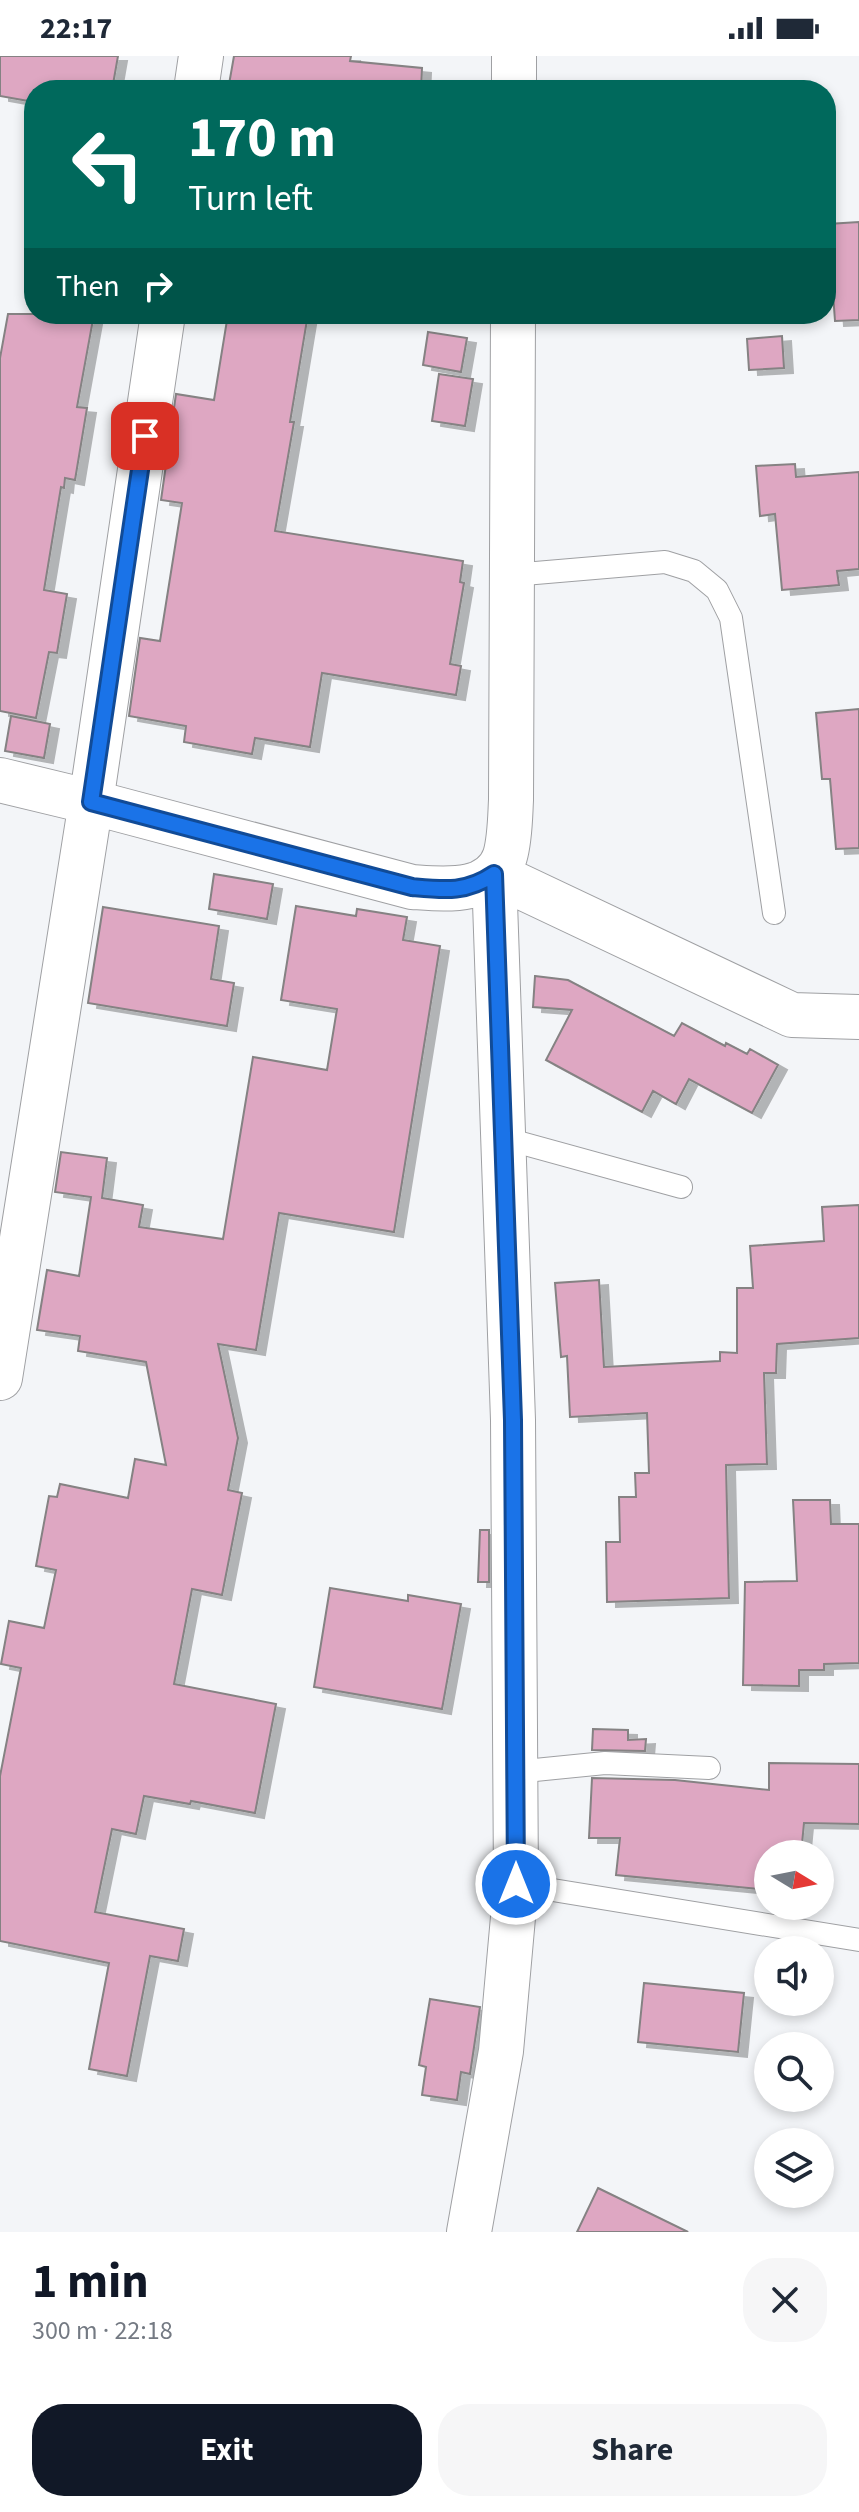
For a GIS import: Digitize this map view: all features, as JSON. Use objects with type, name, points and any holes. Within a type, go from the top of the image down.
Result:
[{"type":"street","points":[[197,80],[201,56]]},
{"type":"street","points":[[514,56],[514,80]]},
{"type":"street","points":[[0,1378],[91,802],[162,324]]},
{"type":"street","points":[[0,780],[412,887],[452,890],[479,884],[494,874],[504,859],[509,836],[513,324]]},
{"type":"street","points":[[494,874],[792,1015],[859,1017]]},
{"type":"street","points":[[469,2232],[501,2051],[516,1884],[513,1420],[494,874]]},
{"type":"lane","points":[[512,575],[665,562],[694,571],[717,590],[731,618],[774,913]]},
{"type":"lane","points":[[503,1138],[681,1187]]},
{"type":"lane","points":[[515,1772],[605,1763],[709,1768]]},
{"type":"lane","points":[[516,1884],[859,1940]]},
{"type":"building","points":[[0,56],[118,56],[114,80],[24,80],[24,100],[0,96]]},
{"type":"building","points":[[234,56],[351,56],[350,61],[422,68],[421,80],[230,80]]},
{"type":"building","points":[[859,222],[859,320],[836,321],[836,223]]},
{"type":"building","points":[[8,314],[24,314],[24,324],[92,324],[77,407],[87,408],[75,480],[65,478],[64,488],[61,487],[44,590],[67,594],[57,653],[49,652],[36,718],[0,711],[0,358]]},
{"type":"building","points":[[226,324],[306,324],[290,422],[294,422],[275,531],[463,561],[460,582],[464,583],[450,664],[461,666],[456,695],[322,673],[310,747],[255,738],[252,754],[184,742],[186,726],[129,716],[140,638],[160,641],[182,503],[161,500],[176,394],[214,400]]},
{"type":"building","points":[[428,332],[467,338],[461,372],[423,365]]},
{"type":"building","points":[[782,336],[784,368],[749,370],[747,339]]},
{"type":"building","points":[[439,374],[473,379],[465,426],[432,421]]},
{"type":"building","points":[[795,464],[796,477],[859,472],[859,569],[837,571],[839,585],[782,590],[775,514],[760,516],[756,466]]},
{"type":"building","points":[[859,709],[859,848],[836,849],[830,779],[822,779],[816,713]]},
{"type":"building","points":[[11,716],[50,724],[44,758],[5,751]]},
{"type":"building","points":[[214,874],[273,884],[267,919],[209,909]]},
{"type":"building","points":[[296,906],[356,916],[357,909],[407,917],[403,940],[440,946],[394,1232],[279,1213],[256,1350],[218,1344],[238,1438],[228,1490],[242,1493],[222,1595],[192,1589],[174,1684],[276,1704],[255,1813],[144,1796],[136,1834],[112,1829],[95,1912],[184,1929],[178,1961],[150,1956],[127,2076],[89,2069],[109,1963],[0,1941],[0,1776],[21,1668],[1,1664],[9,1621],[44,1628],[56,1570],[36,1566],[49,1496],[57,1497],[60,1484],[128,1498],[135,1459],[166,1465],[146,1362],[78,1351],[80,1336],[37,1330],[47,1270],[79,1276],[91,1197],[55,1192],[61,1152],[107,1158],[102,1198],[143,1205],[139,1227],[223,1239],[253,1057],[327,1070],[337,1009],[281,1000]]},
{"type":"building","points":[[103,907],[219,926],[211,979],[234,983],[227,1026],[88,1003]]},
{"type":"building","points":[[535,976],[568,980],[674,1036],[682,1023],[725,1046],[726,1043],[747,1054],[750,1049],[778,1065],[752,1113],[689,1079],[676,1104],[653,1091],[642,1112],[546,1060],[572,1010],[533,1007]]},
{"type":"building","points":[[859,1205],[859,1338],[777,1344],[776,1373],[764,1373],[767,1464],[726,1465],[729,1598],[607,1602],[606,1542],[620,1542],[619,1497],[636,1497],[635,1473],[649,1473],[647,1413],[570,1417],[567,1356],[561,1357],[555,1283],[599,1280],[604,1367],[720,1361],[720,1352],[737,1353],[737,1288],[753,1288],[750,1246],[824,1241],[822,1207]]},
{"type":"building","points":[[793,1500],[830,1500],[831,1524],[859,1524],[859,1663],[824,1664],[824,1670],[799,1670],[799,1686],[743,1685],[745,1582],[797,1581]]},
{"type":"building","points":[[480,1530],[489,1530],[489,1582],[478,1582]]},
{"type":"building","points":[[330,1588],[408,1601],[408,1595],[461,1604],[442,1709],[314,1687]]},
{"type":"building","points":[[593,1729],[628,1730],[628,1740],[646,1739],[645,1751],[592,1750]]},
{"type":"building","points":[[769,1763],[859,1764],[859,1824],[804,1823],[802,1840],[754,1840],[754,1889],[616,1875],[620,1838],[589,1838],[592,1778],[675,1780],[769,1790]]},
{"type":"building","points":[[644,1983],[744,1993],[738,2052],[638,2042]]},
{"type":"building","points":[[430,1999],[480,2007],[470,2074],[461,2072],[457,2100],[422,2095],[426,2067],[419,2065]]},
{"type":"building","points":[[598,2188],[688,2232],[577,2232]]},
{"type":"route","points":[[145,436],[91,802],[412,887],[452,890],[479,884],[494,874],[513,1420],[516,1884]]}]
